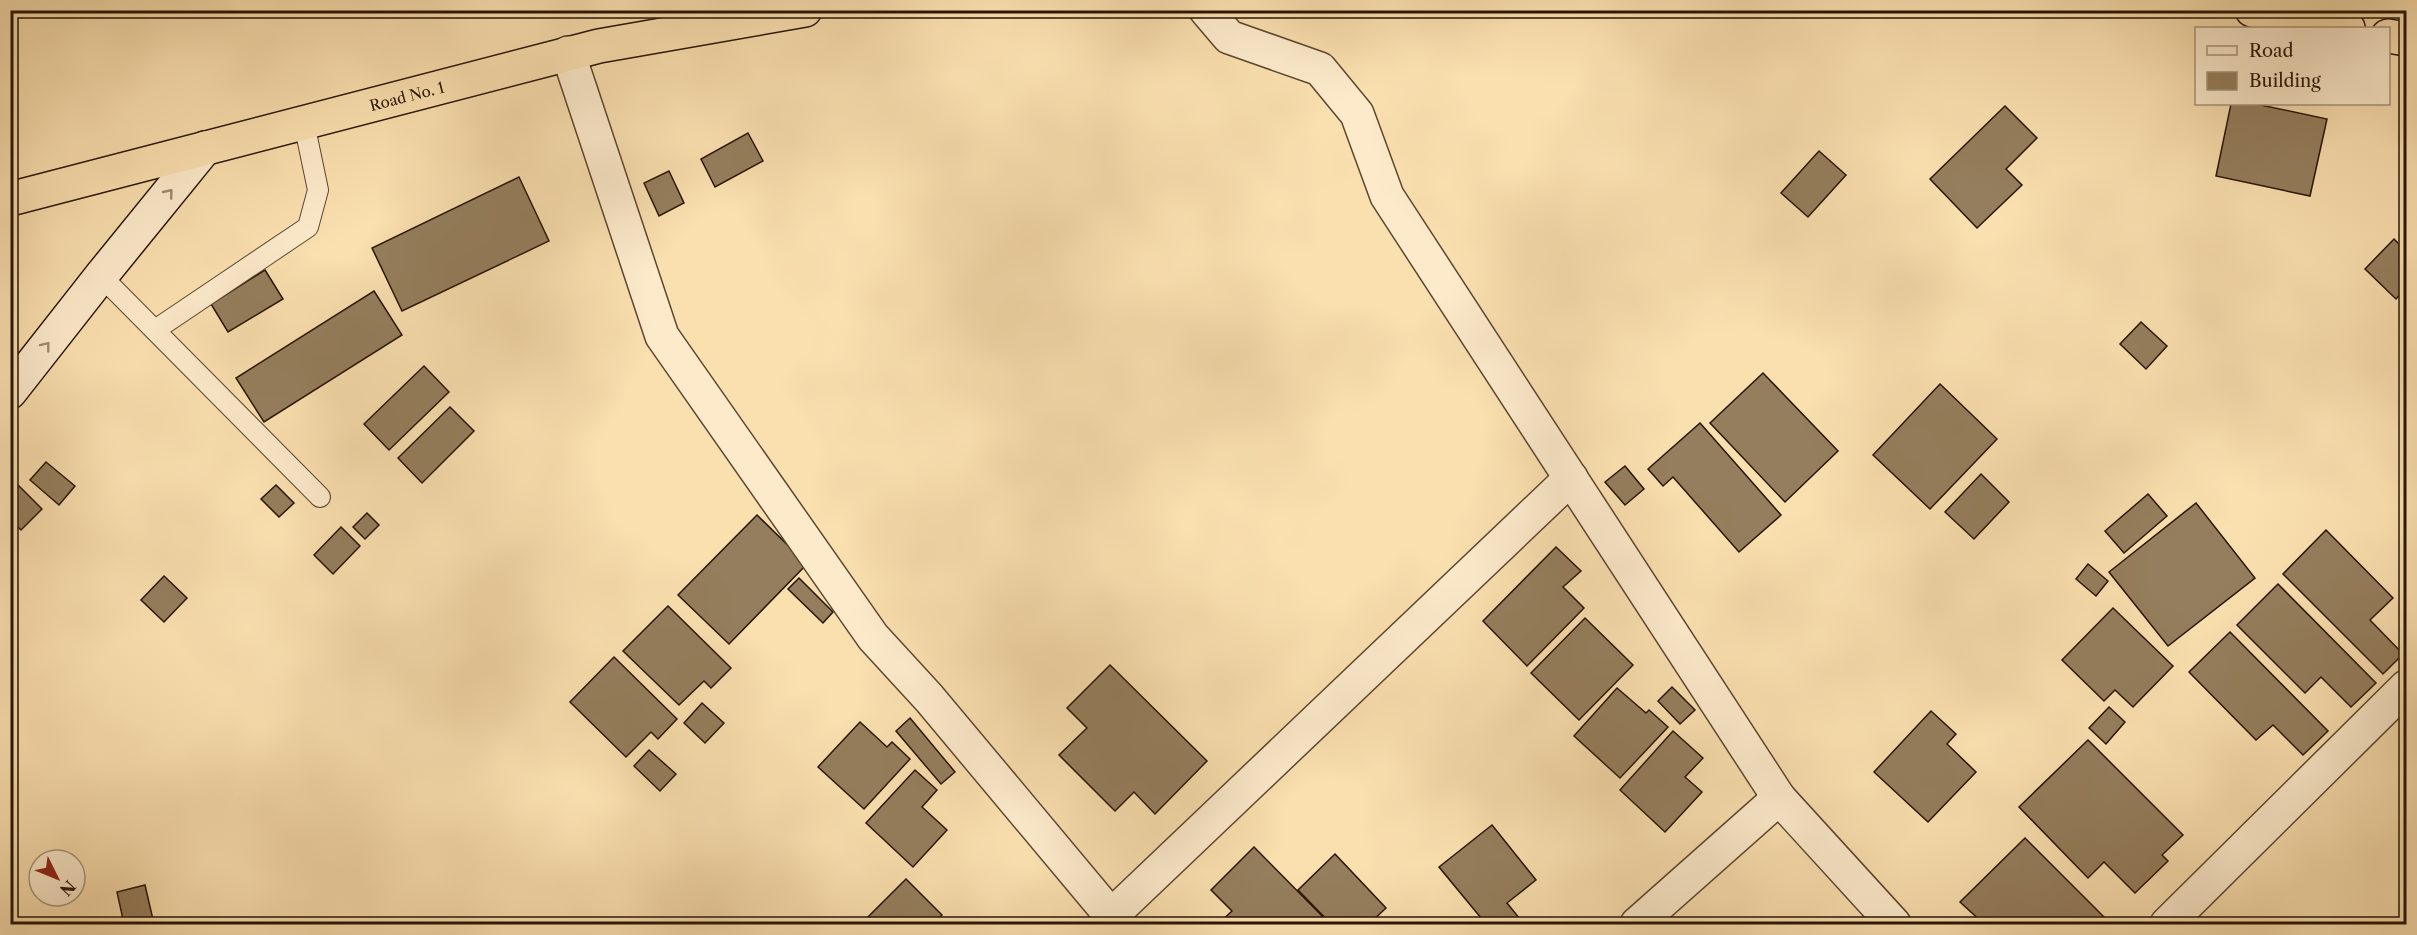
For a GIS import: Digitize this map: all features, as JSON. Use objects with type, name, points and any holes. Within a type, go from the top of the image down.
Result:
[{"type":"highway","name":"Road No. 1","points":[[10,199],[568,53],[805,10]]},
{"type":"highway","points":[[2252,10],[2343,27]]},
{"type":"highway","points":[[2390,36],[2406,39]]},
{"type":"street","points":[[1206,10],[1229,37],[1320,69],[1357,114],[1386,196],[1779,798],[1894,924]]},
{"type":"street","points":[[568,53],[662,336],[873,637],[929,698],[1115,920],[1571,478]]},
{"type":"street","points":[[10,392],[206,148]]},
{"type":"street","points":[[2167,924],[2406,687]]},
{"type":"street","points":[[1636,924],[1779,798]]},
{"type":"lane","points":[[155,330],[308,227],[318,190],[304,123]]},
{"type":"lane","points":[[101,276],[320,497]]},
{"type":"building","points":[[2231,105],[2261,105],[2327,119],[2310,196],[2216,176]]},
{"type":"building","points":[[2005,106],[2037,138],[2006,169],[2022,185],[1977,228],[1930,179]]},
{"type":"building","points":[[748,133],[763,161],[715,187],[701,159]]},
{"type":"building","points":[[1819,151],[1846,175],[1808,217],[1781,193]]},
{"type":"building","points":[[669,171],[684,203],[659,216],[644,183]]},
{"type":"building","points":[[519,177],[549,241],[402,311],[372,248]]},
{"type":"building","points":[[2394,239],[2406,251],[2406,288],[2396,299],[2365,269]]},
{"type":"building","points":[[265,270],[283,299],[228,332],[211,304]]},
{"type":"building","points":[[374,291],[402,335],[264,422],[236,378]]},
{"type":"building","points":[[2141,322],[2167,346],[2146,369],[2120,344]]},
{"type":"building","points":[[424,366],[449,392],[389,450],[364,424]]},
{"type":"building","points":[[1763,373],[1838,451],[1785,502],[1710,423]]},
{"type":"building","points":[[1940,384],[1997,439],[1930,509],[1873,455]]},
{"type":"building","points":[[450,407],[474,431],[422,483],[398,458]]},
{"type":"building","points":[[1700,423],[1781,515],[1739,552],[1673,477],[1663,486],[1648,469]]},
{"type":"building","points":[[46,462],[75,486],[59,505],[30,480]]},
{"type":"building","points":[[1625,466],[1644,489],[1625,505],[1605,482]]},
{"type":"building","points":[[1981,474],[2009,502],[1974,539],[1945,512]]},
{"type":"building","points":[[13,480],[42,509],[21,530],[10,519],[10,483]]},
{"type":"building","points":[[276,485],[294,503],[279,517],[261,499]]},
{"type":"building","points":[[2148,494],[2167,516],[2124,553],[2105,531]]},
{"type":"building","points":[[2196,503],[2255,578],[2168,646],[2109,572]]},
{"type":"building","points":[[367,513],[379,525],[365,539],[353,527]]},
{"type":"building","points":[[757,515],[807,564],[729,644],[678,595]]},
{"type":"building","points":[[341,527],[360,546],[333,574],[314,555]]},
{"type":"building","points":[[2326,530],[2393,598],[2370,620],[2403,654],[2383,674],[2283,574]]},
{"type":"building","points":[[1556,547],[1581,571],[1563,587],[1584,608],[1527,666],[1483,621]]},
{"type":"building","points":[[2088,564],[2108,581],[2096,596],[2076,579]]},
{"type":"building","points":[[164,576],[187,598],[164,622],[141,600]]},
{"type":"building","points":[[799,578],[833,612],[823,623],[788,589]]},
{"type":"building","points":[[2278,584],[2376,683],[2351,707],[2321,677],[2305,693],[2237,625]]},
{"type":"building","points":[[668,606],[731,668],[711,688],[704,681],[679,705],[623,651]]},
{"type":"building","points":[[2113,608],[2173,666],[2133,707],[2115,690],[2104,701],[2062,660]]},
{"type":"building","points":[[1585,618],[1633,665],[1579,720],[1531,673]]},
{"type":"building","points":[[2230,632],[2328,731],[2303,755],[2273,725],[2256,740],[2189,672]]},
{"type":"building","points":[[614,657],[677,719],[658,739],[651,732],[626,757],[570,702]]},
{"type":"building","points":[[1110,665],[1207,761],[1155,814],[1134,792],[1115,811],[1059,755],[1087,728],[1067,708]]},
{"type":"building","points":[[1672,687],[1695,710],[1680,724],[1658,701]]},
{"type":"building","points":[[1617,688],[1646,713],[1649,710],[1668,727],[1620,778],[1574,736]]},
{"type":"building","points":[[702,703],[724,723],[705,743],[684,723]]},
{"type":"building","points":[[2109,707],[2125,722],[2106,744],[2089,728]]},
{"type":"building","points":[[1931,711],[1956,734],[1947,744],[1976,772],[1928,822],[1874,772]]},
{"type":"building","points":[[910,718],[955,772],[941,784],[896,731]]},
{"type":"building","points":[[860,722],[887,747],[892,742],[910,759],[864,809],[818,767]]},
{"type":"building","points":[[1673,731],[1703,758],[1685,777],[1702,792],[1665,832],[1620,790]]},
{"type":"building","points":[[2088,740],[2183,835],[2162,855],[2168,861],[2135,893],[2104,862],[2088,878],[2019,807]]},
{"type":"building","points":[[649,750],[676,774],[660,791],[634,766]]},
{"type":"building","points":[[915,770],[937,790],[922,807],[947,830],[913,867],[866,823]]},
{"type":"building","points":[[1492,825],[1536,880],[1507,903],[1524,924],[1486,924],[1439,867]]},
{"type":"building","points":[[2025,838],[2105,918],[2099,924],[2011,924],[2009,922],[1984,924],[1960,902]]},
{"type":"building","points":[[1254,847],[1330,924],[1218,924],[1232,911],[1211,890]]},
{"type":"building","points":[[1335,854],[1386,908],[1369,924],[1331,924],[1298,890]]},
{"type":"building","points":[[906,879],[942,915],[933,924],[866,924],[863,922]]},
{"type":"building","points":[[145,885],[154,924],[124,924],[117,892]]}]
